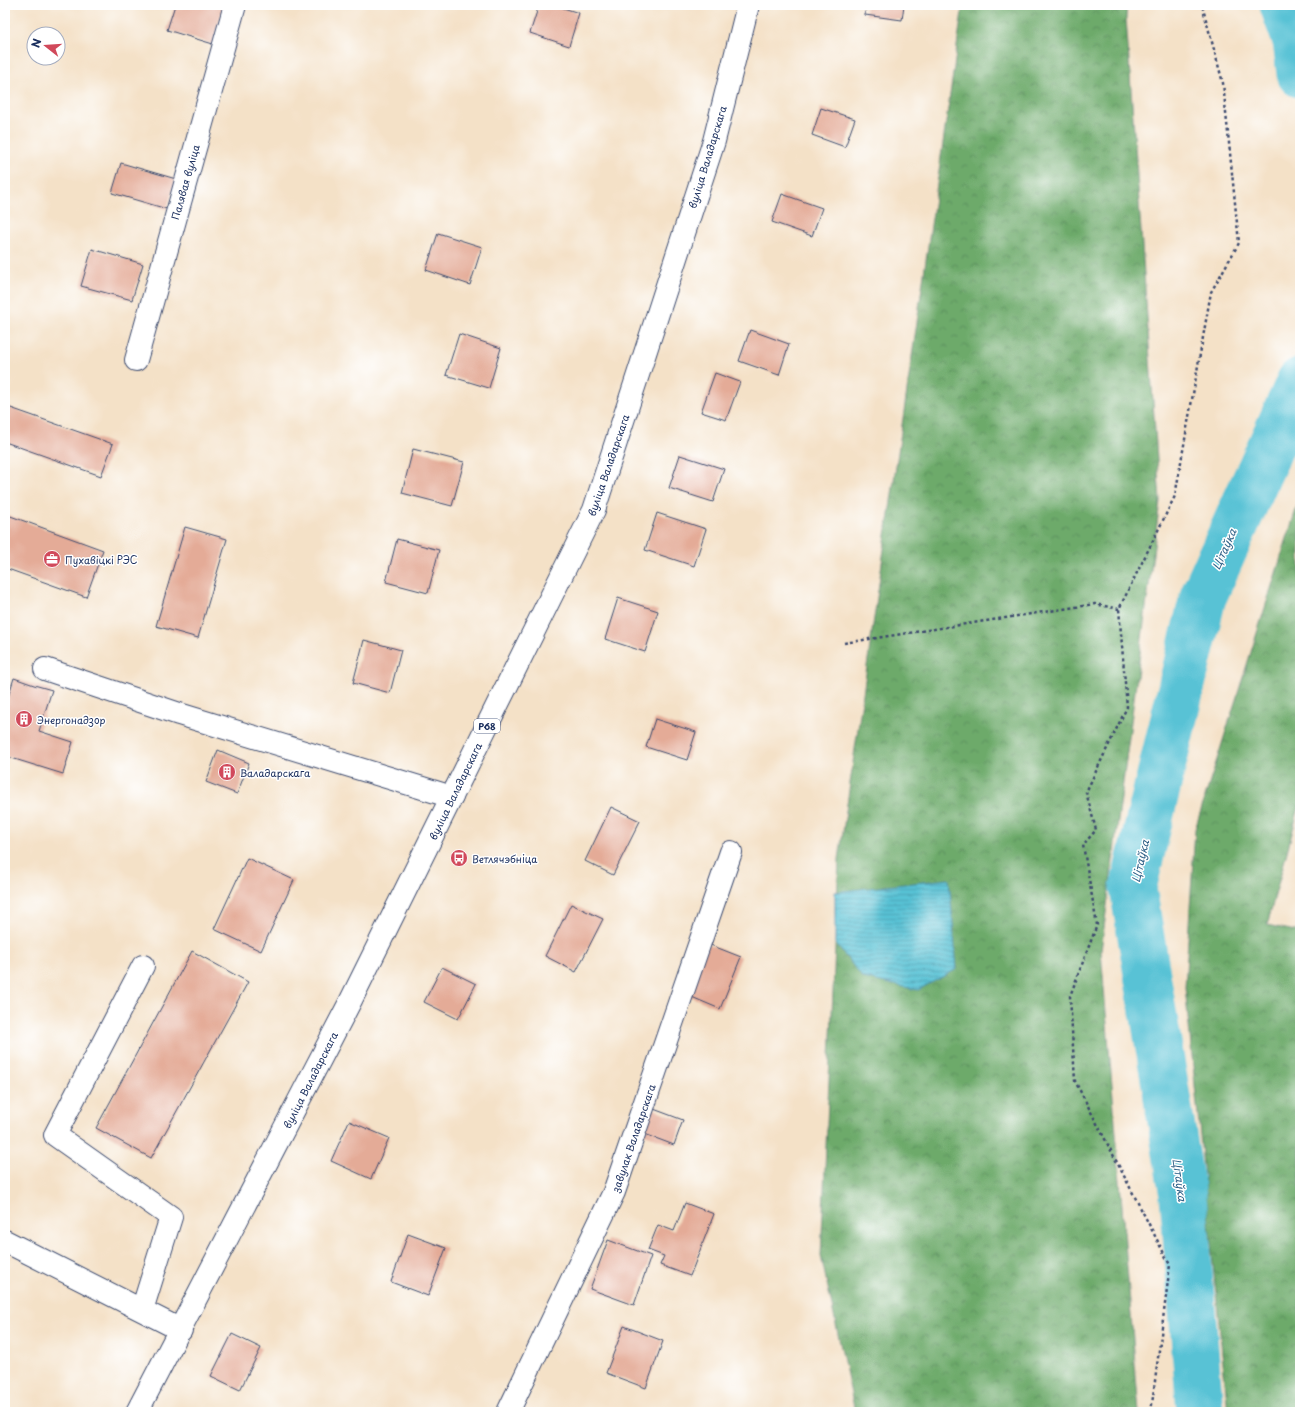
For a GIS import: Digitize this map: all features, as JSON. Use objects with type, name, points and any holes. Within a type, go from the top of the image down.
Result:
[{"type":"main road","name":"Палявая вуліца","points":[[136,360],[235,5]]},
{"type":"main road","name":"вуліца Валадарскага","points":[[137,1412],[181,1330],[350,1002],[594,510],[714,141],[748,5]]},
{"type":"main road","points":[[45,669],[179,714],[452,797]]},
{"type":"main road","name":"завулак Валадарскага","points":[[508,1412],[614,1192],[731,852]]},
{"type":"main road","points":[[142,1310],[171,1217],[55,1135],[143,966]]},
{"type":"main road","points":[[5,1241],[181,1330]]},
{"type":"path","points":[[1151,1412],[1170,1265],[1075,1081],[1070,996],[1097,925],[1083,845],[1096,830],[1086,792],[1127,707],[1119,609],[1175,496],[1211,292],[1239,243],[1223,83],[1202,5]]},
{"type":"path","points":[[844,643],[1095,604],[1119,609]]},
{"type":"green space","points":[[963,5],[1127,5],[1126,18],[1160,501],[1101,951],[1139,1412],[855,1412],[821,1256],[839,859]]},
{"type":"green space","points":[[1300,497],[1300,804],[1267,925],[1300,932],[1300,1412],[1228,1412],[1185,987],[1195,829]]},
{"type":"water","points":[[949,879],[957,969],[918,990],[863,978],[835,943],[835,892]]},
{"type":"building","points":[[175,5],[224,5],[213,44],[167,30]]},
{"type":"building","points":[[539,5],[554,5],[579,13],[569,46],[530,33]]},
{"type":"building","points":[[866,5],[904,5],[902,20],[865,15]]},
{"type":"building","points":[[821,108],[855,119],[845,147],[812,135]]},
{"type":"building","points":[[121,163],[176,179],[167,209],[112,193]]},
{"type":"building","points":[[782,194],[822,208],[812,236],[772,222]]},
{"type":"building","points":[[438,233],[482,247],[470,285],[426,270]]},
{"type":"building","points":[[92,249],[143,264],[132,300],[81,286]]},
{"type":"building","points":[[750,330],[789,344],[779,375],[739,361]]},
{"type":"building","points":[[459,334],[501,348],[489,388],[446,375]]},
{"type":"building","points":[[715,373],[740,382],[726,420],[701,412]]},
{"type":"building","points":[[5,406],[113,444],[101,476],[5,442]]},
{"type":"building","points":[[413,449],[464,462],[452,506],[402,493]]},
{"type":"building","points":[[680,455],[724,469],[713,502],[669,488]]},
{"type":"building","points":[[657,513],[706,529],[694,566],[645,550]]},
{"type":"building","name":"Пухавіцкі РЭС","points":[[5,514],[103,550],[86,597],[5,568]]},
{"type":"building","points":[[185,527],[227,539],[198,638],[156,626]]},
{"type":"building","points":[[397,539],[439,550],[428,593],[386,582]]},
{"type":"building","points":[[618,598],[658,611],[645,652],[605,639]]},
{"type":"building","points":[[364,640],[401,650],[390,693],[353,683]]},
{"type":"building","name":"Энергонадзор","points":[[14,678],[52,690],[39,731],[73,742],[63,774],[5,756],[5,707]]},
{"type":"building","points":[[655,719],[696,732],[687,760],[646,747]]},
{"type":"building","name":"Валадарскага","points":[[218,750],[249,763],[237,794],[206,782]]},
{"type":"building","points":[[611,807],[640,821],[613,875],[585,861]]},
{"type":"building","points":[[247,858],[294,880],[261,951],[214,929]]},
{"type":"building","points":[[571,904],[603,919],[576,972],[545,956]]},
{"type":"building","points":[[708,944],[741,957],[720,1009],[687,995]]},
{"type":"building","points":[[192,951],[248,982],[151,1158],[96,1128]]},
{"type":"building","points":[[442,967],[476,984],[458,1019],[424,1002]]},
{"type":"building","points":[[651,1108],[683,1120],[674,1145],[642,1133]]},
{"type":"building","points":[[349,1121],[389,1138],[371,1179],[331,1161]]},
{"type":"building","points":[[685,1203],[714,1214],[690,1276],[660,1265],[664,1256],[648,1250],[658,1225],[674,1231]]},
{"type":"building","points":[[408,1234],[446,1248],[428,1296],[391,1282]]},
{"type":"building","points":[[608,1240],[651,1256],[634,1305],[590,1289]]},
{"type":"building","points":[[624,1326],[663,1341],[646,1388],[606,1373]]},
{"type":"building","points":[[232,1334],[261,1348],[240,1390],[211,1376]]},
{"type":"waterway","name":"Цітаўка","points":[[1283,5],[1296,41],[1300,74]]},
{"type":"waterway","name":"Цітаўка","points":[[1200,1412],[1183,1196],[1133,888],[1203,597],[1300,381]]},
{"type":"place","name":"Пухавіцкі РЭС","points":[[52,559]]},
{"type":"place","name":"Энергонадзор","points":[[24,719]]},
{"type":"place","name":"Валадарскага","points":[[227,772]]},
{"type":"place","name":"Ветлячэбніца","points":[[459,858]]}]
